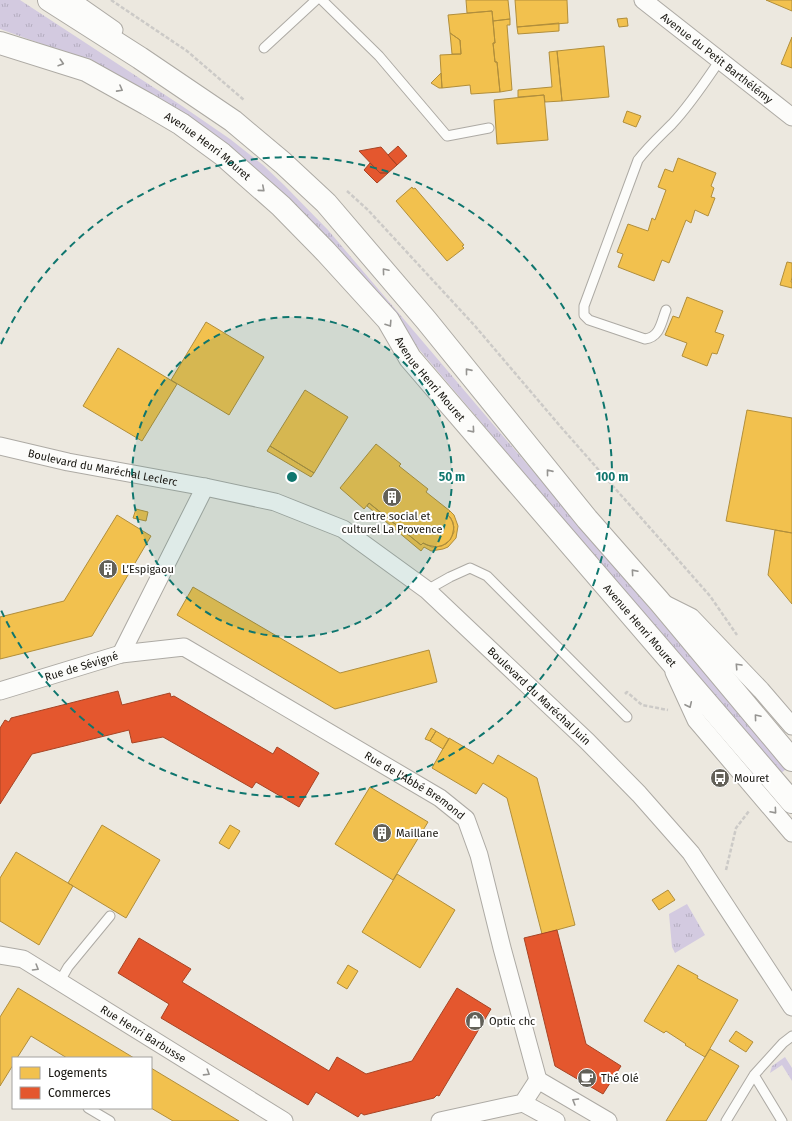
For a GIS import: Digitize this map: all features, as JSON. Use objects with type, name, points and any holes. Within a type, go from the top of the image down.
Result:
[{"type":"main road","points":[[49,0],[140,58],[233,121],[284,163],[326,203],[426,320],[587,519],[659,601],[792,760]]},
{"type":"main road","name":"Avenue Henri Mouret","points":[[0,43],[86,70],[147,104],[181,124],[222,154],[281,206],[388,320],[410,358],[792,802]]},
{"type":"street","points":[[72,0],[216,100],[233,121]]},
{"type":"street","name":"Avenue du Petit Barthélémy","points":[[643,0],[792,117]]},
{"type":"street","name":"Boulevard du Maréchal Leclerc","points":[[0,446],[68,462],[206,487]]},
{"type":"street","name":"Boulevard du Maréchal Juin","points":[[206,487],[275,502],[343,529],[427,590],[588,741],[639,794],[691,853],[789,997]]},
{"type":"street","name":"Rue de Sévigné","points":[[0,691],[121,654],[206,487]]},
{"type":"street","points":[[659,601],[691,617],[761,690],[792,726]]},
{"type":"street","name":"Rue de l'Abbé Bremond","points":[[121,654],[184,647],[440,798],[466,819],[479,855],[502,948],[538,1080]]},
{"type":"street","points":[[667,657],[696,720],[792,833]]},
{"type":"street","name":"Rue Henri Barbusse","points":[[0,956],[23,959],[284,1121]]},
{"type":"street","points":[[523,1103],[538,1080],[608,1121]]},
{"type":"street","points":[[440,1121],[523,1103],[556,1121]]},
{"type":"lane","points":[[264,48],[316,0]]},
{"type":"lane","points":[[322,0],[379,56],[447,136],[489,128]]},
{"type":"lane","points":[[666,310],[657,333],[652,338],[645,340],[589,320],[584,314],[584,306],[638,160],[646,149],[672,124],[688,105],[720,60]]},
{"type":"lane","points":[[427,590],[470,568],[487,576],[627,717]]},
{"type":"lane","points":[[60,981],[68,968],[110,916]]},
{"type":"lane","points":[[726,1121],[754,1075],[783,1043],[792,1036]]},
{"type":"lane","points":[[754,1075],[782,1121]]},
{"type":"lane","points":[[90,1109],[110,1121]]},
{"type":"path","points":[[614,704],[627,692],[642,706],[668,710]]},
{"type":"path","points":[[721,898],[736,828],[760,796]]},
{"type":"green space","points":[[0,0],[20,0],[230,139],[263,165],[284,185],[328,230],[786,769],[780,774],[322,235],[260,172],[227,145],[73,55],[0,29]]},
{"type":"green space","points":[[687,904],[705,935],[675,953],[672,947],[669,914]]},
{"type":"green space","points":[[785,1057],[792,1068],[792,1081],[782,1065],[770,1073],[772,1066]]},
{"type":"building: Logements","points":[[466,0],[508,0],[510,19],[493,21],[492,11],[467,13]]},
{"type":"building: Logements","points":[[515,0],[567,0],[568,23],[517,27]]},
{"type":"building: Logements","points":[[766,0],[792,0],[792,11]]},
{"type":"building: Logements","points":[[492,11],[495,43],[493,43],[495,62],[497,62],[500,92],[471,94],[470,85],[442,88],[440,55],[461,54],[460,40],[450,33],[448,15]]},
{"type":"building: Logements","points":[[627,18],[628,26],[619,27],[617,19]]},
{"type":"building: Logements","points":[[510,19],[510,25],[507,25],[512,90],[500,92],[497,62],[495,62],[493,43],[495,43],[493,21]]},
{"type":"building: Logements","points":[[559,23],[559,31],[518,34],[517,27]]},
{"type":"building: Logements","points":[[450,33],[460,40],[461,54],[452,54]]},
{"type":"building: Logements","points":[[792,37],[792,68],[781,64]]},
{"type":"building: Logements","points":[[604,46],[609,97],[562,101],[557,51]]},
{"type":"building: Logements","points":[[557,51],[562,101],[545,102],[544,95],[518,97],[518,90],[552,87],[549,52]]},
{"type":"building: Logements","points":[[441,73],[442,88],[439,88],[431,83]]},
{"type":"building: Logements","points":[[544,95],[548,140],[497,144],[494,100]]},
{"type":"building: Logements","points":[[627,111],[641,116],[636,127],[623,122]]},
{"type":"building: Logements","points":[[678,158],[716,173],[711,186],[714,188],[711,197],[715,198],[708,216],[695,210],[691,223],[686,220],[669,263],[662,260],[654,281],[618,267],[623,254],[617,252],[628,224],[648,231],[652,218],[655,220],[666,190],[658,187],[665,169],[673,172]]},
{"type":"building: Logements","points":[[412,187],[413,189],[415,188],[464,245],[462,246],[464,248],[447,261],[396,201]]},
{"type":"building: Logements","points":[[787,262],[792,263],[792,288],[780,285]]},
{"type":"building: Logements","points":[[687,297],[723,311],[715,332],[724,335],[717,354],[712,353],[707,366],[682,356],[687,343],[665,335],[673,316],[679,318]]},
{"type":"building: Logements","points":[[206,322],[264,357],[229,415],[171,380]]},
{"type":"building: Logements","points":[[118,348],[177,384],[142,441],[83,406]]},
{"type":"building: Logements","points":[[305,390],[348,417],[314,473],[270,446]]},
{"type":"building: Logements","points":[[747,410],[792,418],[792,533],[726,521]]},
{"type":"building: Logements","name":"Centre social et culturel La Provence","points":[[376,444],[401,464],[399,466],[428,489],[426,492],[450,511],[447,514],[453,522],[454,532],[446,544],[437,547],[423,543],[421,545],[369,503],[364,509],[340,488]]},
{"type":"building: Logements","points":[[270,446],[314,473],[311,477],[267,451]]},
{"type":"building: Logements","points":[[369,503],[421,545],[423,543],[432,547],[442,546],[450,540],[452,536],[454,527],[451,518],[447,514],[450,511],[454,515],[458,526],[456,538],[448,547],[443,549],[431,551],[424,547],[421,551],[367,506]]},
{"type":"building: Logements","points":[[136,509],[148,512],[146,521],[133,518]]},
{"type":"building: Logements","name":"L’Espigaou","points":[[117,515],[151,536],[92,636],[0,659],[0,617],[64,601]]},
{"type":"building: Logements","points":[[775,530],[792,533],[792,604],[768,575]]},
{"type":"building: Logements","points":[[193,587],[340,673],[429,650],[437,682],[335,709],[177,615]]},
{"type":"building: Logements","points":[[431,728],[436,731],[430,741],[425,739]]},
{"type":"building: Logements","points":[[436,731],[449,739],[443,749],[430,741]]},
{"type":"building: Logements","points":[[449,738],[493,764],[498,755],[537,778],[575,925],[542,934],[507,798],[483,783],[476,794],[432,768]]},
{"type":"building: Logements","name":"Maillane","points":[[370,787],[428,822],[393,880],[335,844]]},
{"type":"building: Logements","points":[[102,825],[160,860],[126,918],[68,883]]},
{"type":"building: Logements","points":[[230,825],[240,831],[229,849],[219,843]]},
{"type":"building: Logements","points":[[16,852],[73,886],[39,945],[0,921],[0,878]]},
{"type":"building: Logements","points":[[397,874],[455,910],[420,968],[362,932]]},
{"type":"building: Logements","points":[[668,890],[675,900],[659,910],[652,900]]},
{"type":"building: Logements","points":[[348,965],[358,971],[347,989],[337,983]]},
{"type":"building: Logements","points":[[678,965],[698,976],[697,978],[738,1000],[705,1057],[666,1031],[664,1033],[644,1021]]},
{"type":"building: Logements","points":[[18,988],[132,1057],[65,1057],[31,1036],[18,1057],[12,1057],[12,1067],[0,1086],[0,1017]]},
{"type":"building: Logements","points":[[736,1031],[753,1042],[746,1052],[729,1041]]},
{"type":"building: Logements","points":[[710,1049],[739,1066],[706,1121],[666,1121]]},
{"type":"building: Logements","points":[[152,1069],[239,1121],[173,1121],[152,1109]]},
{"type":"building: Commerces","points":[[398,146],[407,156],[397,165],[388,155]]},
{"type":"building: Commerces","points":[[381,147],[397,165],[388,173],[380,173],[359,151]]},
{"type":"building: Commerces","points":[[370,163],[380,173],[388,173],[377,183],[364,170]]},
{"type":"building: Commerces","points":[[118,691],[122,705],[170,693],[171,697],[174,696],[273,754],[277,747],[319,773],[299,807],[256,782],[252,788],[163,737],[132,743],[129,730],[32,754],[0,804],[0,728],[5,720],[9,722],[11,718]]},
{"type":"building: Commerces","points":[[557,930],[586,1044],[621,1066],[603,1094],[555,1066],[524,938]]},
{"type":"building: Commerces","points":[[139,938],[191,969],[182,982],[329,1071],[337,1057],[366,1074],[412,1061],[457,988],[491,1009],[439,1096],[437,1095],[434,1098],[364,1115],[361,1113],[358,1117],[316,1092],[308,1105],[161,1018],[169,1004],[118,973]]},
{"type":"place","name":"Centre social et culturel La Provence","points":[[392,497]]},
{"type":"place","name":"L’Espigaou","points":[[108,569]]},
{"type":"place","name":"Mouret","points":[[720,778]]},
{"type":"place","name":"Maillane","points":[[382,833]]},
{"type":"place","name":"Optic chc","points":[[475,1021]]},
{"type":"place","name":"Thé Olé","points":[[587,1078]]}]
